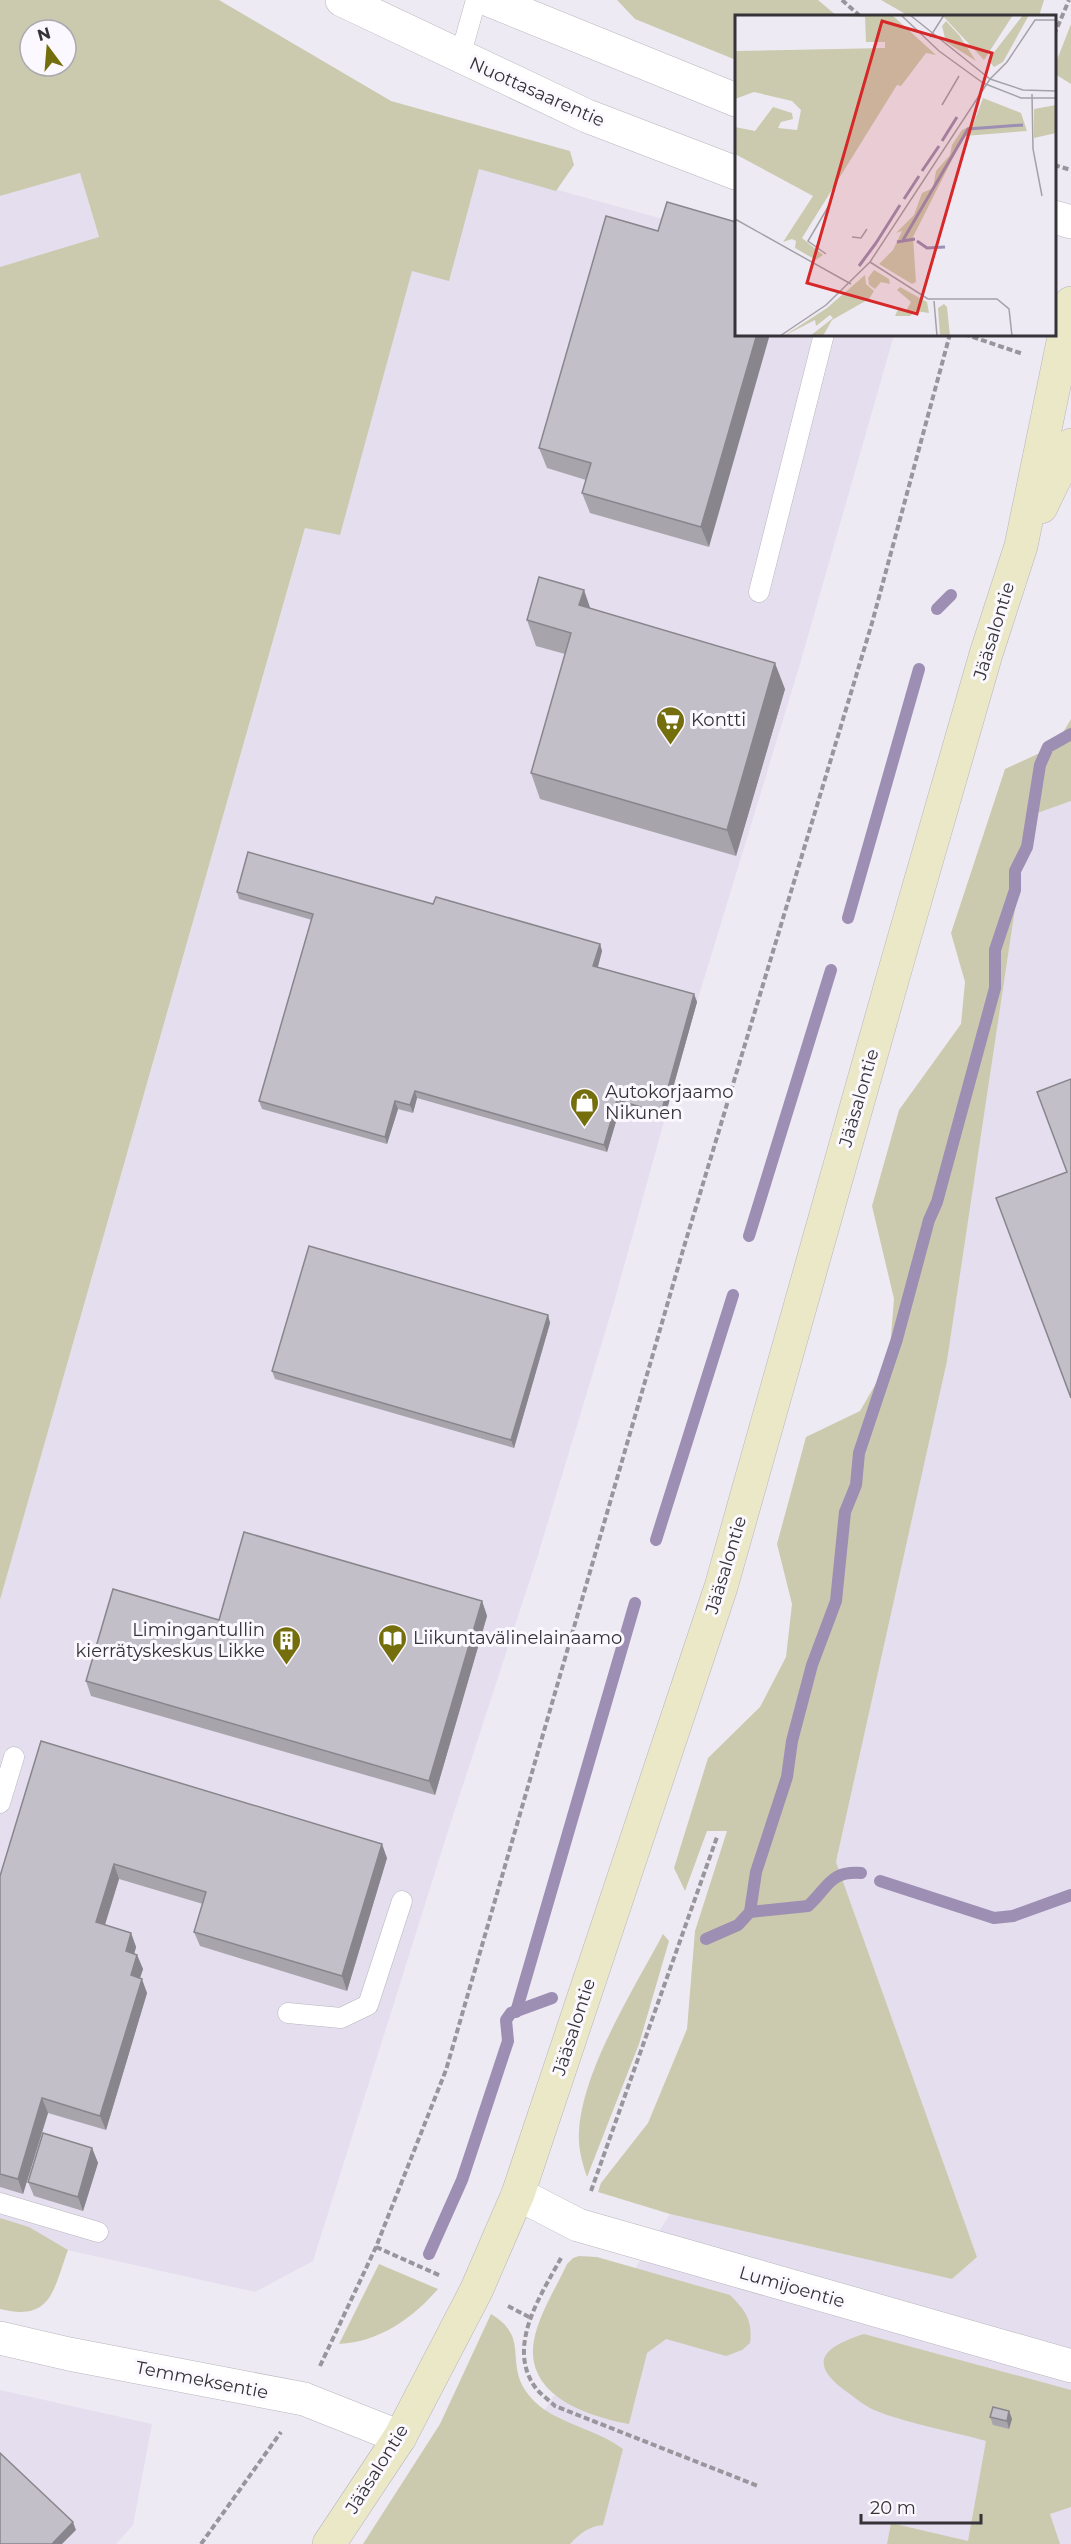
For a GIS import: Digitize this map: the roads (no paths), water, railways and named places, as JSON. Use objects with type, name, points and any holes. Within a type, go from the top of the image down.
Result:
[{"type":"main road","name":"Jääsalontie","points":[[330,2544],[400,2437],[476,2291],[518,2194],[721,1587],[986,654],[1021,546],[1071,303]]},
{"type":"main road","name":"Jääsalontie","points":[[1021,546],[1071,446]]},
{"type":"street","name":"Nuottasaarentie","points":[[342,0],[587,116],[735,173]]},
{"type":"street","points":[[489,0],[735,100]]},
{"type":"street","points":[[1056,218],[1071,222]]},
{"type":"street","points":[[1056,290],[1071,295]]},
{"type":"street","name":"Lumijoentie","points":[[518,2194],[578,2225],[1071,2366]]},
{"type":"street","name":"Temmeksentie","points":[[0,2338],[69,2354],[304,2399],[400,2437]]},
{"type":"lane","points":[[460,57],[476,0]]},
{"type":"lane","points":[[759,592],[823,336]]},
{"type":"lane","points":[[0,1803],[14,1757]]},
{"type":"lane","points":[[288,2013],[341,2018],[368,2005],[402,1901]]},
{"type":"lane","points":[[0,2203],[98,2232]]},
{"type":"waterway","points":[[937,609],[951,595]]},
{"type":"waterway","points":[[848,918],[919,669]]},
{"type":"waterway","points":[[750,1912],[756,1872],[787,1777],[792,1741],[812,1665],[836,1601],[845,1512],[856,1485],[859,1453],[897,1339],[995,988],[995,950],[1015,890],[1015,871],[1027,847],[1040,765],[1048,747],[1071,734]]},
{"type":"waterway","points":[[749,1236],[831,970]]},
{"type":"waterway","points":[[656,1540],[733,1295]]},
{"type":"waterway","points":[[516,2012],[635,1603]]},
{"type":"waterway","points":[[706,1939],[738,1925],[750,1912],[808,1906],[836,1878],[850,1873],[861,1873]]},
{"type":"waterway","points":[[880,1881],[994,1918],[1013,1916],[1071,1895]]},
{"type":"waterway","points":[[429,2254],[462,2180],[508,2041],[506,2020],[511,2013],[552,1998]]},
{"type":"place","name":"Kontti","points":[[670,746]]},
{"type":"place","name":"Autokorjaamo Nikunen","points":[[584,1128]]},
{"type":"place","name":"Liikuntavälinelainaamo","points":[[392,1664]]},
{"type":"place","name":"Limingantullin kierrätyskeskus Likke","points":[[286,1666]]}]
